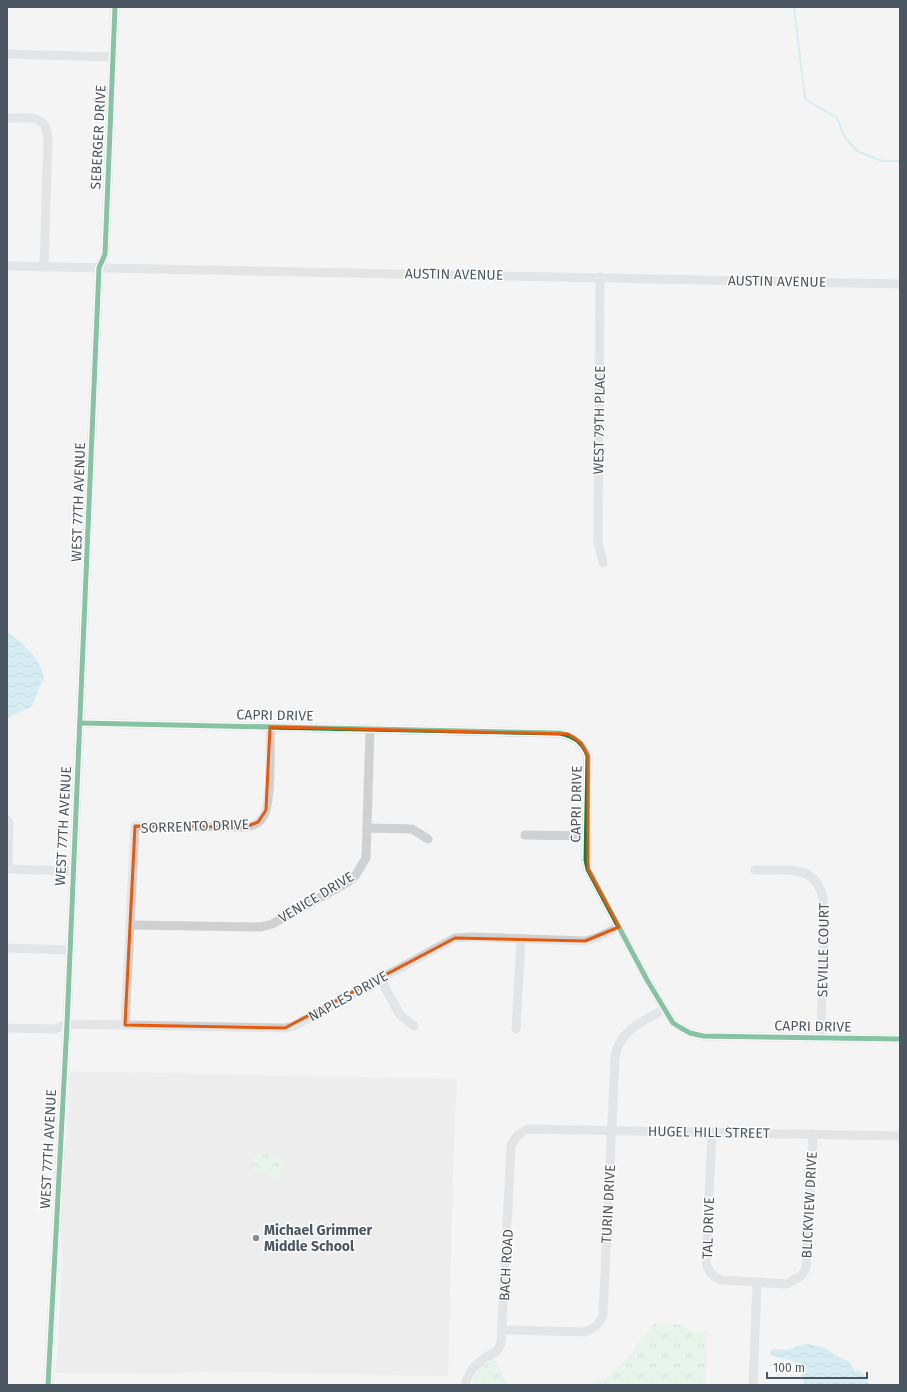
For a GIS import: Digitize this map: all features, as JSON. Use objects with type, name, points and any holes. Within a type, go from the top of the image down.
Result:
[{"type":"street","name":"SEBERGER DRIVE","points":[[99,268],[105,254],[115,7]]},
{"type":"street","points":[[7,54],[113,57]]},
{"type":"street","points":[[7,118],[37,120],[42,122],[46,127],[48,138],[44,267]]},
{"type":"street","name":"AUSTIN AVENUE","points":[[7,266],[900,284]]},
{"type":"street","name":"WEST 77TH AVENUE","points":[[48,1385],[67,1024],[99,268]]},
{"type":"street","name":"WEST 79TH PLACE","points":[[600,277],[598,542],[603,563]]},
{"type":"street","name":"CAPRI DRIVE","points":[[80,723],[560,733],[572,736],[581,743],[588,756],[586,860],[588,869],[673,1023],[690,1033],[703,1036],[900,1040]]},
{"type":"street","name":"SORRENTO DRIVE","points":[[125,1025],[135,826],[245,827],[252,826],[258,822],[263,817],[268,803],[270,727]]},
{"type":"street","name":"VENICE DRIVE","points":[[130,925],[262,927],[272,924],[348,882],[355,876],[366,858],[370,729]]},
{"type":"street","points":[[7,820],[9,822],[8,869],[73,871]]},
{"type":"street","points":[[368,828],[412,829],[428,838]]},
{"type":"street","points":[[525,835],[587,836]]},
{"type":"street","name":"SEVILLE COURT","points":[[755,870],[804,872],[814,878],[823,895],[821,1038]]},
{"type":"street","name":"NAPLES DRIVE","points":[[7,1028],[55,1030],[67,1024],[285,1028],[294,1026],[455,938],[472,937],[585,940],[596,938],[619,927]]},
{"type":"street","points":[[516,1029],[521,939]]},
{"type":"street","points":[[7,948],[70,950]]},
{"type":"street","points":[[380,978],[400,1015],[414,1026]]},
{"type":"street","name":"TURIN DRIVE","points":[[503,1330],[585,1332],[595,1328],[600,1323],[603,1314],[616,1051],[624,1036],[633,1027],[664,1009]]},
{"type":"street","name":"HUGEL HILL STREET","points":[[520,1132],[528,1128],[900,1136]]},
{"type":"street","name":"BACH ROAD","points":[[466,1385],[466,1380],[473,1368],[485,1358],[497,1351],[501,1343],[503,1330],[511,1146],[514,1138],[520,1132]]},
{"type":"street","name":"TAL DRIVE","points":[[712,1132],[706,1262],[708,1271],[713,1276],[721,1280],[757,1283]]},
{"type":"street","name":"BLICKVIEW DRIVE","points":[[757,1283],[787,1284],[802,1276],[806,1269],[813,1134]]},
{"type":"street","points":[[753,1385],[757,1283]]},
{"type":"highlighted area","points":[[270,727],[568,734],[581,743],[588,756],[588,869],[619,927],[585,941],[455,938],[285,1028],[125,1025],[135,826],[245,827],[258,822],[266,810]]},
{"type":"shaded area","name":"Michael Grimmer Middle School","points":[[70,1071],[457,1079],[448,1376],[200,1372],[171,1374],[55,1373],[62,1257],[60,1220],[62,1163],[67,1138]]},
{"type":"green space","points":[[263,1153],[284,1161],[278,1177],[273,1177],[265,1171],[256,1173],[251,1167],[252,1155]]},
{"type":"green space","points":[[654,1323],[681,1325],[695,1333],[698,1330],[707,1331],[705,1385],[587,1385],[606,1378],[625,1361]]},
{"type":"green space","points":[[494,1358],[508,1385],[472,1385],[477,1373],[483,1366]]},
{"type":"water","points":[[7,632],[19,641],[36,659],[43,673],[44,680],[31,707],[7,718]]},
{"type":"water","points":[[809,1344],[825,1348],[837,1356],[849,1361],[855,1371],[860,1370],[866,1377],[869,1385],[805,1385],[798,1366],[795,1363],[787,1359],[772,1356],[770,1353],[772,1349],[786,1350]]},
{"type":"waterway","points":[[794,7],[805,99],[837,118],[845,138],[857,151],[882,161],[900,161]]},
{"type":"cycle path","points":[[48,1385],[67,1024],[99,268],[105,254],[115,7]]},
{"type":"cycle path","points":[[80,723],[560,733],[570,736],[581,743],[588,756],[586,860],[588,869],[647,980],[673,1023],[690,1033],[703,1036],[900,1039]]},
{"type":"place","name":"Michael Grimmer Middle School","points":[[256,1238]]}]
